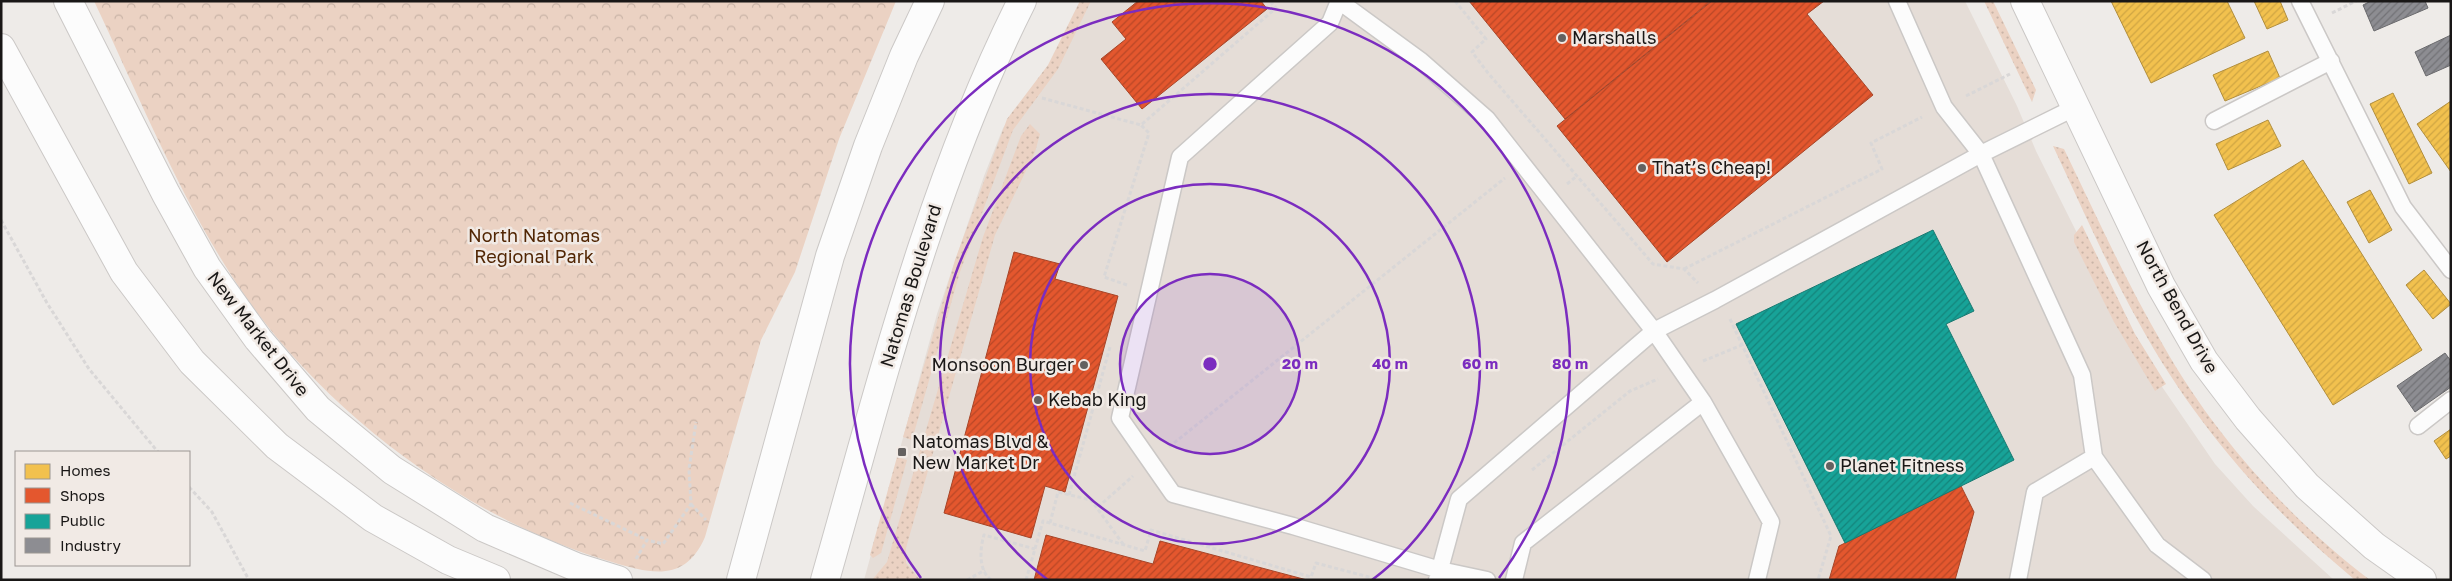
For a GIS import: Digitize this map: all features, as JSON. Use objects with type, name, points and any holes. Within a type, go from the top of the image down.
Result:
[{"type":"street","name":"New Market Drive","points":[[68,1],[166,194],[207,268],[258,339],[318,409],[392,470],[484,528],[576,567],[625,573]]},
{"type":"street","points":[[741,580],[830,256],[904,56],[930,1]]},
{"type":"street","name":"Natomas Boulevard","points":[[825,580],[906,294],[942,184],[982,86],[1022,1]]},
{"type":"street","name":"North Bend Drive","points":[[2024,1],[2161,286],[2204,361],[2248,419],[2307,486],[2374,546],[2422,580]]},
{"type":"street","points":[[1,48],[124,272],[192,362],[277,446],[373,518],[448,560],[496,580]]},
{"type":"lane","points":[[1487,580],[1438,575],[1293,526],[1173,494],[1120,418],[1180,157],[1330,23],[1339,1],[1421,61],[1487,119],[1654,331],[1703,402],[1771,522],[1757,580]]},
{"type":"lane","points":[[1897,1],[1944,107],[1981,154],[2082,375],[2094,457],[2157,545],[2204,580]]},
{"type":"lane","points":[[2300,1],[2403,207],[2451,270]]},
{"type":"lane","points":[[2214,121],[2331,61]]},
{"type":"lane","points":[[1438,575],[1459,499],[1654,331],[1715,300],[1981,154],[2076,107]]},
{"type":"lane","points":[[2418,426],[2451,400]]},
{"type":"lane","points":[[1514,580],[1523,543],[1703,402]]},
{"type":"lane","points":[[2018,580],[2035,492],[2094,457]]},
{"type":"path","points":[[1141,125],[1276,8],[1270,1]]},
{"type":"path","points":[[1456,1],[1486,39],[1472,52],[1654,264],[1684,269],[1726,313],[1830,536],[1818,580]]},
{"type":"path","points":[[1684,269],[1882,169],[1871,143],[2010,74]]},
{"type":"path","points":[[1042,98],[1141,125],[1149,133],[1104,277],[1127,284],[1124,294]]},
{"type":"path","points":[[1098,507],[1150,462],[1507,176]]},
{"type":"path","points":[[1550,198],[1578,176]]},
{"type":"path","points":[[1,220],[47,303],[89,369],[157,451]]},
{"type":"path","points":[[1069,495],[1111,342]]},
{"type":"path","points":[[1526,476],[1630,391],[1742,345]]},
{"type":"path","points":[[570,503],[647,540],[662,544],[691,504],[689,469],[696,422]]},
{"type":"path","points":[[190,488],[212,512],[249,580]]},
{"type":"path","points":[[1050,523],[1058,492],[1091,500],[1124,544]]},
{"type":"path","points":[[691,504],[706,520]]},
{"type":"path","points":[[1026,580],[1043,521],[1146,550],[1151,530],[1311,577],[1316,563],[1380,580]]},
{"type":"path","points":[[991,580],[981,560],[984,534],[1035,549]]},
{"type":"path","points":[[625,573],[647,540]]},
{"type":"path","points":[[967,580],[985,570]]},
{"type":"shaded area","points":[[1080,1],[1965,1],[2017,106],[2036,151],[2116,311],[2145,362],[2215,464],[2253,506],[2334,580],[864,580],[937,314],[984,176],[1003,128],[1049,65]]},
{"type":"green space","name":"North Natomas Regional Park","points":[[94,1],[896,1],[839,139],[795,272],[761,340],[705,537],[697,551],[688,561],[678,568],[667,571],[642,570],[557,543],[502,518],[449,487],[398,452],[350,413],[306,370],[267,325],[233,278],[176,177]]},
{"type":"green space","points":[[1080,1],[1091,1],[1058,69],[1013,130],[960,272],[912,440],[903,437],[955,260],[1007,119],[1048,65]]},
{"type":"green space","points":[[1984,1],[1993,1],[2036,90],[2032,102]]},
{"type":"green space","points":[[1030,124],[1040,134],[1035,152],[995,235],[906,548],[906,563],[920,580],[872,580],[887,562],[983,237],[1021,136]]},
{"type":"green space","points":[[2053,146],[2064,149],[2136,297],[2163,345],[2205,411],[2254,473],[2281,502],[2339,556],[2370,580],[2355,580],[2292,523],[2235,462],[2183,395],[2160,360],[2127,301]]},
{"type":"green space","points":[[2082,225],[2135,334],[2166,384],[2155,391],[2114,322],[2074,242],[2074,235]]},
{"type":"green space","points":[[897,457],[907,460],[881,553],[873,558],[870,555]]},
{"type":"building: Homes","points":[[2111,1],[2227,1],[2245,38],[2151,83]]},
{"type":"building: Homes","points":[[2254,1],[2280,1],[2288,20],[2267,29]]},
{"type":"building: Homes","points":[[2268,51],[2280,78],[2225,101],[2213,75]]},
{"type":"building: Homes","points":[[2393,93],[2432,173],[2409,184],[2370,104]]},
{"type":"building: Homes","points":[[2451,101],[2451,172],[2417,124]]},
{"type":"building: Homes","points":[[2268,120],[2281,146],[2228,170],[2216,144]]},
{"type":"building: Homes","points":[[2303,160],[2422,350],[2333,405],[2214,215]]},
{"type":"building: Homes","points":[[2370,190],[2392,230],[2369,243],[2347,202]]},
{"type":"building: Homes","points":[[2424,270],[2451,304],[2433,319],[2406,285]]},
{"type":"building: Homes","points":[[2451,429],[2451,456],[2446,459],[2434,441]]},
{"type":"building: Shops","points":[[1138,1],[1261,1],[1267,9],[1142,109],[1101,59],[1126,39],[1112,22]]},
{"type":"building: Shops","points":[[1469,1],[1711,1],[1565,119]]},
{"type":"building: Shops","points":[[1712,1],[1824,1],[1807,14],[1873,95],[1667,262],[1557,126]]},
{"type":"building: Shops","points":[[1014,252],[1060,264],[1055,279],[1118,296],[1065,492],[1045,486],[1031,538],[944,513]]},
{"type":"building: Shops","points":[[1961,486],[1974,512],[1955,580],[1829,580],[1839,546]]},
{"type":"building: Shops","points":[[1046,535],[1153,564],[1160,541],[1307,580],[1034,580]]},
{"type":"building: Public","points":[[1933,230],[1974,311],[1946,324],[2014,460],[1845,543],[1736,324]]},
{"type":"building: Industry","points":[[2371,1],[2425,1],[2428,8],[2374,31],[2363,5]]},
{"type":"building: Industry","points":[[2451,35],[2451,65],[2426,76],[2415,52]]},
{"type":"building: Industry","points":[[2445,353],[2451,361],[2451,387],[2415,412],[2397,386]]},
{"type":"place","name":"Marshalls","points":[[1562,38]]},
{"type":"place","name":"That’s Cheap!","points":[[1642,168]]},
{"type":"place","name":"Monsoon Burger","points":[[1084,365]]},
{"type":"place","name":"Kebab King","points":[[1038,400]]},
{"type":"place","name":"Natomas Blvd & New Market Dr","points":[[902,452]]},
{"type":"place","name":"Planet Fitness","points":[[1830,466]]}]
